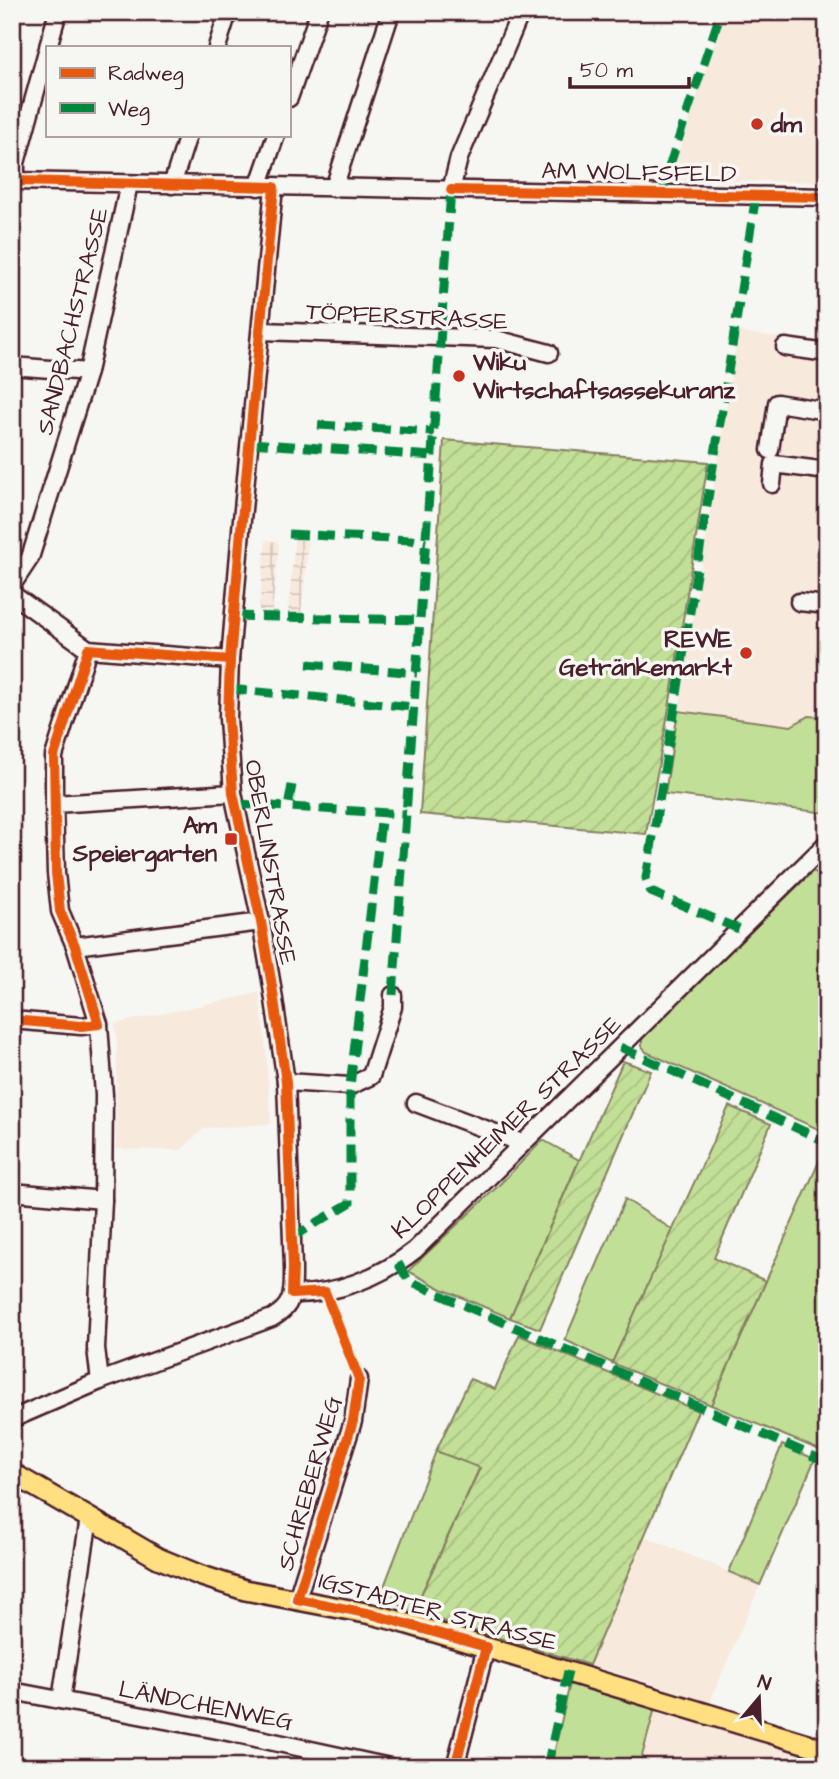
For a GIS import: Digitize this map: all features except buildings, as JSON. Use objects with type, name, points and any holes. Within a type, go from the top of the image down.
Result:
[{"type":"main road","name":"IGSTADTER STRASSE","points":[[12,1473],[158,1558],[245,1590],[372,1614],[827,1750]]},
{"type":"street","points":[[49,46],[58,12]]},
{"type":"street","points":[[216,46],[228,12]]},
{"type":"street","points":[[290,95],[319,12]]},
{"type":"street","points":[[334,188],[391,12]]},
{"type":"street","points":[[452,190],[459,158],[521,12]]},
{"type":"street","points":[[14,181],[16,163],[46,56]]},
{"type":"street","points":[[172,185],[188,136]]},
{"type":"street","name":"OBERLINSTRASSE","points":[[276,136],[266,187],[261,331],[230,660],[228,718],[233,793],[261,922],[286,1082],[292,1294]]},
{"type":"street","name":"AM WOLFSFELD","points":[[14,181],[827,197]]},
{"type":"street","name":"SANDBACHSTRASSE","points":[[12,585],[30,558],[88,372],[129,184]]},
{"type":"street","name":"TÖPFERSTRASSE","points":[[261,331],[496,339],[549,353]]},
{"type":"street","points":[[785,347],[827,353]]},
{"type":"street","points":[[12,366],[88,372]]},
{"type":"street","points":[[770,450],[777,404],[827,411]]},
{"type":"street","points":[[772,484],[774,464],[827,471]]},
{"type":"street","points":[[12,594],[88,649],[230,660]]},
{"type":"street","points":[[799,601],[827,605]]},
{"type":"street","points":[[88,649],[54,756],[55,873],[60,911],[75,946],[99,1024],[104,1095],[103,1200],[96,1349],[100,1381]]},
{"type":"street","points":[[54,804],[233,793]]},
{"type":"street","name":"KLOPPENHEIMER STRASSE","points":[[292,1294],[325,1292],[362,1280],[398,1264],[415,1250],[827,843]]},
{"type":"street","points":[[75,946],[261,922]]},
{"type":"street","points":[[286,1082],[350,1086],[371,1076],[393,1007],[393,995]]},
{"type":"street","points":[[12,1020],[81,1026],[99,1024]]},
{"type":"street","points":[[416,1103],[522,1143]]},
{"type":"street","points":[[12,1192],[103,1200]]},
{"type":"street","points":[[12,1419],[100,1381],[272,1318],[286,1308],[292,1294]]},
{"type":"street","name":"SCHREBERWEG","points":[[298,1599],[353,1420],[359,1379]]},
{"type":"street","points":[[61,1700],[89,1518]]},
{"type":"street","points":[[456,1767],[486,1647]]},
{"type":"street","name":"LÄNDCHENWEG","points":[[12,1691],[223,1731],[390,1767]]},
{"type":"shaded area","points":[[725,12],[827,12],[827,182],[670,178]]},
{"type":"shaded area","points":[[738,332],[827,344],[827,718],[809,716],[792,726],[679,711]]},
{"type":"shaded area","points":[[295,539],[308,541],[301,614],[288,613]]},
{"type":"shaded area","points":[[266,540],[279,542],[272,612],[259,610]]},
{"type":"shaded area","points":[[259,993],[271,1124],[204,1128],[181,1150],[116,1149],[115,1024]]},
{"type":"shaded area","points":[[644,1536],[760,1585],[713,1694],[705,1721],[827,1757],[827,1767],[639,1767],[661,1686],[589,1665]]},
{"type":"green space","points":[[444,440],[708,462],[646,834],[420,814]]},
{"type":"green space","points":[[678,711],[791,726],[809,716],[827,718],[827,813],[665,794]]},
{"type":"green space","points":[[813,871],[827,878],[827,1133],[646,1052],[642,1046],[642,1038]]},
{"type":"green space","points":[[623,1061],[651,1071],[540,1329],[510,1318]]},
{"type":"green space","points":[[729,1106],[771,1124],[714,1258],[766,1281],[711,1405],[612,1363]]},
{"type":"green space","points":[[543,1140],[579,1160],[510,1318],[442,1289],[408,1271],[497,1187]]},
{"type":"green space","points":[[825,1148],[827,1149],[827,1453],[711,1405]]},
{"type":"green space","points":[[625,1199],[673,1230],[612,1363],[565,1340]]},
{"type":"green space","points":[[519,1335],[698,1411],[589,1665],[413,1612],[480,1468],[436,1451],[470,1379],[495,1389]]},
{"type":"green space","points":[[782,1445],[815,1459],[760,1585],[729,1572]]},
{"type":"green space","points":[[436,1451],[480,1467],[413,1612],[380,1597]]},
{"type":"green space","points":[[570,1683],[655,1708],[639,1767],[551,1767]]},
{"type":"marked path","points":[[663,193],[667,173],[721,12]]},
{"type":"marked path","points":[[393,995],[451,190]]},
{"type":"marked path","points":[[739,929],[651,892],[646,878],[756,195]]},
{"type":"marked path","points":[[318,425],[434,432]]},
{"type":"marked path","points":[[250,443],[432,456]]},
{"type":"marked path","points":[[289,534],[426,543]]},
{"type":"marked path","points":[[234,616],[420,620]]},
{"type":"marked path","points":[[307,664],[417,673]]},
{"type":"marked path","points":[[229,689],[414,707]]},
{"type":"marked path","points":[[292,785],[288,807],[406,814]]},
{"type":"marked path","points":[[237,804],[288,807]]},
{"type":"marked path","points":[[291,1238],[350,1203],[350,1086],[382,813]]},
{"type":"marked path","points":[[620,1047],[827,1142]]},
{"type":"marked path","points":[[398,1263],[408,1280],[827,1462]]},
{"type":"marked path","points":[[547,1767],[568,1671]]},
{"type":"cycle path","points":[[16,181],[274,187],[230,660],[228,718],[233,793],[261,922],[286,1082],[292,1294],[325,1292],[359,1379],[353,1421],[297,1599],[371,1614],[486,1647],[455,1767]]},
{"type":"cycle path","points":[[451,190],[827,197]]},
{"type":"cycle path","points":[[12,1020],[81,1026],[99,1024],[75,946],[60,911],[56,873],[54,756],[88,649],[230,660]]},
{"type":"place","name":"dm","points":[[757,124]]},
{"type":"place","name":"Wiku Wirtschaftsassekuranz","points":[[459,376]]},
{"type":"place","name":"REWE Getränkemarkt","points":[[746,653]]},
{"type":"place","name":"Am Speiergarten","points":[[231,839]]}]
